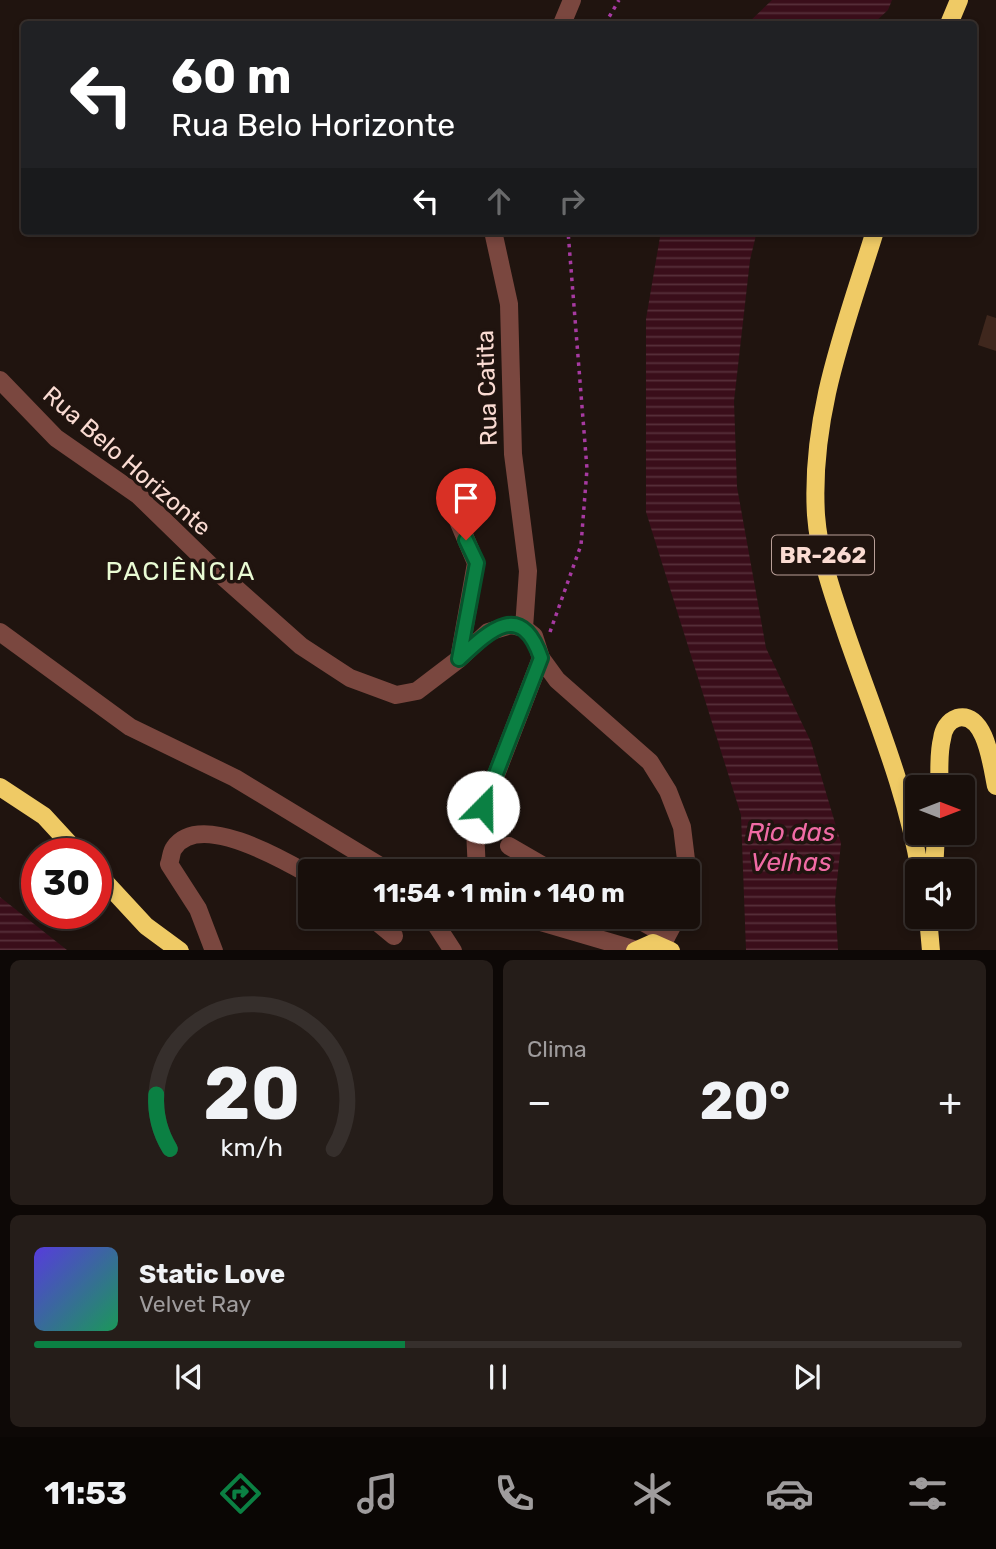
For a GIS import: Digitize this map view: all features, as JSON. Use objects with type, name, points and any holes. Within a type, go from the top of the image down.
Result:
[{"type":"main road","points":[[950,21],[959,0]]},
{"type":"main road","name":"BR-262","points":[[874,235],[844,320],[826,386],[817,457],[816,516],[825,569],[912,820],[918,859]]},
{"type":"main road","points":[[940,775],[942,739],[947,724],[958,718],[968,719],[979,727],[989,751],[996,786]]},
{"type":"main road","points":[[0,787],[44,816],[64,838]]},
{"type":"main road","points":[[112,890],[146,926],[180,950]]},
{"type":"main road","points":[[930,929],[931,950]]},
{"type":"main road","points":[[636,950],[644,945],[667,944]]},
{"type":"street","points":[[563,21],[572,0]]},
{"type":"street","name":"Rua Catita","points":[[494,235],[509,304],[513,454],[528,571],[524,628]]},
{"type":"street","name":"Rua Belo Horizonte","points":[[0,380],[56,438],[138,495],[212,567],[301,646],[350,678],[396,695],[417,691],[459,659],[488,632],[511,625],[524,628]]},
{"type":"street","points":[[456,516],[477,563],[459,659]]},
{"type":"street","points":[[524,628],[534,636],[541,658],[557,680],[650,762],[668,791],[682,827],[686,859]]},
{"type":"street","points":[[0,632],[130,727],[235,778],[369,859]]},
{"type":"street","points":[[476,859],[475,829],[541,658]]},
{"type":"street","points":[[214,950],[198,909],[169,864],[173,848],[187,838],[220,834],[298,868]]},
{"type":"street","points":[[509,846],[532,859]]},
{"type":"street","points":[[386,929],[394,936]]},
{"type":"street","points":[[439,929],[453,950]]},
{"type":"street","points":[[565,929],[636,950]]},
{"type":"street","points":[[649,929],[667,944]]},
{"type":"path","points":[[607,21],[619,0]]},
{"type":"path","points":[[541,658],[581,545],[587,469],[568,235]]},
{"type":"water","points":[[772,0],[892,0],[888,10],[876,21],[750,21]]},
{"type":"water","name":"Rio das Velhas","points":[[660,235],[756,235],[750,260],[734,401],[737,487],[766,648],[811,742],[841,843],[835,900],[838,950],[746,950],[741,815],[646,512],[646,319]]},
{"type":"water","points":[[0,897],[21,914],[21,929],[40,929],[67,950],[0,950]]},
{"type":"building","points":[[987,315],[996,318],[996,351],[978,345]]},
{"type":"district","name":"PACIÊNCIA","points":[[181,571]]},
{"type":"route","points":[[466,540],[477,563],[459,659],[488,632],[511,625],[524,628],[534,636],[541,658],[483,807]]}]
